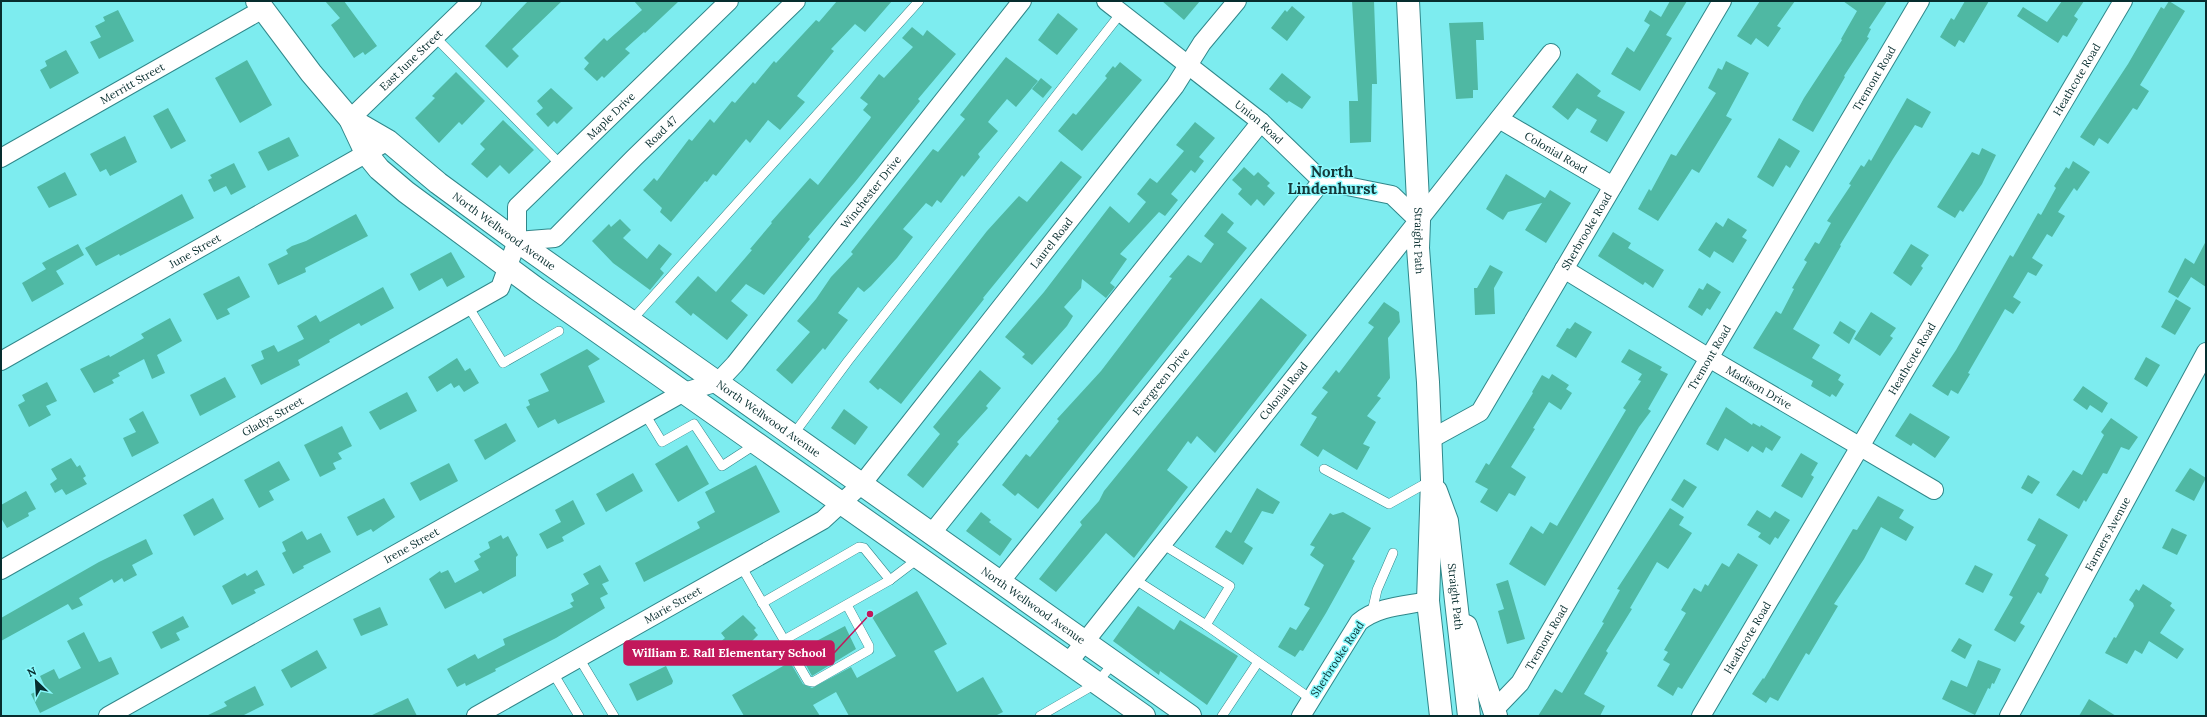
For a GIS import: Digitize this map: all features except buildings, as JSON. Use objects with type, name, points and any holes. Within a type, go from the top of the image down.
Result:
[{"type":"main road","name":"Straight Path","points":[[1408,1],[1419,221],[1418,248],[1428,382],[1429,440],[1432,480],[1428,601],[1441,716]]},
{"type":"main road","name":"North Wellwood Avenue","points":[[260,5],[311,73],[350,119],[366,153],[379,169],[406,192],[508,268],[1144,716]]},
{"type":"main road","name":"North Wellwood Avenue","points":[[350,119],[388,141],[438,183],[517,241],[1190,716]]},
{"type":"main road","name":"Straight Path","points":[[1432,480],[1447,521],[1453,590],[1469,716]]},
{"type":"main road","points":[[1453,590],[1495,713]]},
{"type":"street","name":"East June Street","points":[[350,119],[472,1]]},
{"type":"street","name":"Maple Drive","points":[[517,241],[517,207],[728,1]]},
{"type":"street","name":"Road 47","points":[[517,241],[555,238],[634,158],[796,1]]},
{"type":"street","name":"Winchester Drive","points":[[718,382],[735,364],[1022,1]]},
{"type":"street","name":"Union Road","points":[[1106,1],[1261,122],[1322,181]]},
{"type":"street","name":"Laurel Road","points":[[862,484],[1189,66],[1202,43],[1237,1]]},
{"type":"street","name":"Sherbrooke Road","points":[[1429,440],[1480,412],[1722,1]]},
{"type":"street","name":"Tremont Road","points":[[1495,713],[1520,683],[1709,358],[1920,1]]},
{"type":"street","name":"Heathcote Road","points":[[1701,716],[2123,1]]},
{"type":"street","name":"Merritt Street","points":[[1,158],[260,5]]},
{"type":"street","name":"Colonial Road","points":[[1068,663],[1551,53]]},
{"type":"street","name":"Colonial Road","points":[[1499,119],[1613,186]]},
{"type":"street","points":[[931,534],[1261,122]]},
{"type":"street","name":"June Street","points":[[1,361],[388,141]]},
{"type":"street","points":[[1322,181],[1392,195],[1419,221]]},
{"type":"street","name":"Evergreen Drive","points":[[1000,582],[1322,181]]},
{"type":"street","name":"Gladys Street","points":[[1,570],[500,288],[517,241]]},
{"type":"street","name":"Madison Drive","points":[[1564,269],[1709,358],[1934,490]]},
{"type":"street","name":"Farmers Avenue","points":[[2009,716],[2206,352]]},
{"type":"street","name":"Irene Street","points":[[108,716],[684,392],[718,382]]},
{"type":"street","name":"Marie Street","points":[[476,716],[823,520],[862,484]]},
{"type":"street","name":"Sherbrooke Road","points":[[1301,716],[1359,622],[1372,612],[1428,601]]},
{"type":"lane","points":[[631,320],[919,1]]},
{"type":"lane","points":[[792,435],[848,361],[1121,13]]},
{"type":"lane","points":[[435,37],[560,164]]},
{"type":"lane","points":[[468,306],[503,363],[559,331]]},
{"type":"lane","points":[[645,414],[662,442],[694,424],[722,466],[757,443]]},
{"type":"lane","points":[[1324,468],[1389,504],[1432,480]]},
{"type":"lane","points":[[1162,544],[1230,586],[1206,625]]},
{"type":"lane","points":[[762,603],[859,547],[864,548],[890,580]]},
{"type":"lane","points":[[1372,612],[1377,590],[1393,553]]},
{"type":"lane","points":[[784,640],[890,580],[919,558]]},
{"type":"lane","points":[[741,566],[808,681],[813,682],[869,650],[870,646],[846,605]]},
{"type":"lane","points":[[1134,579],[1206,625],[1312,699]]},
{"type":"lane","points":[[579,658],[614,716]]},
{"type":"lane","points":[[1040,716],[1097,683],[1114,662]]},
{"type":"lane","points":[[1222,716],[1258,662]]},
{"type":"lane","points":[[553,673],[578,716]]},
{"type":"place","name":"William E. Rall Elementary School","points":[[870,614]]},
{"type":"district","name":"North Lindenhurst","points":[[1332,180]]}]
